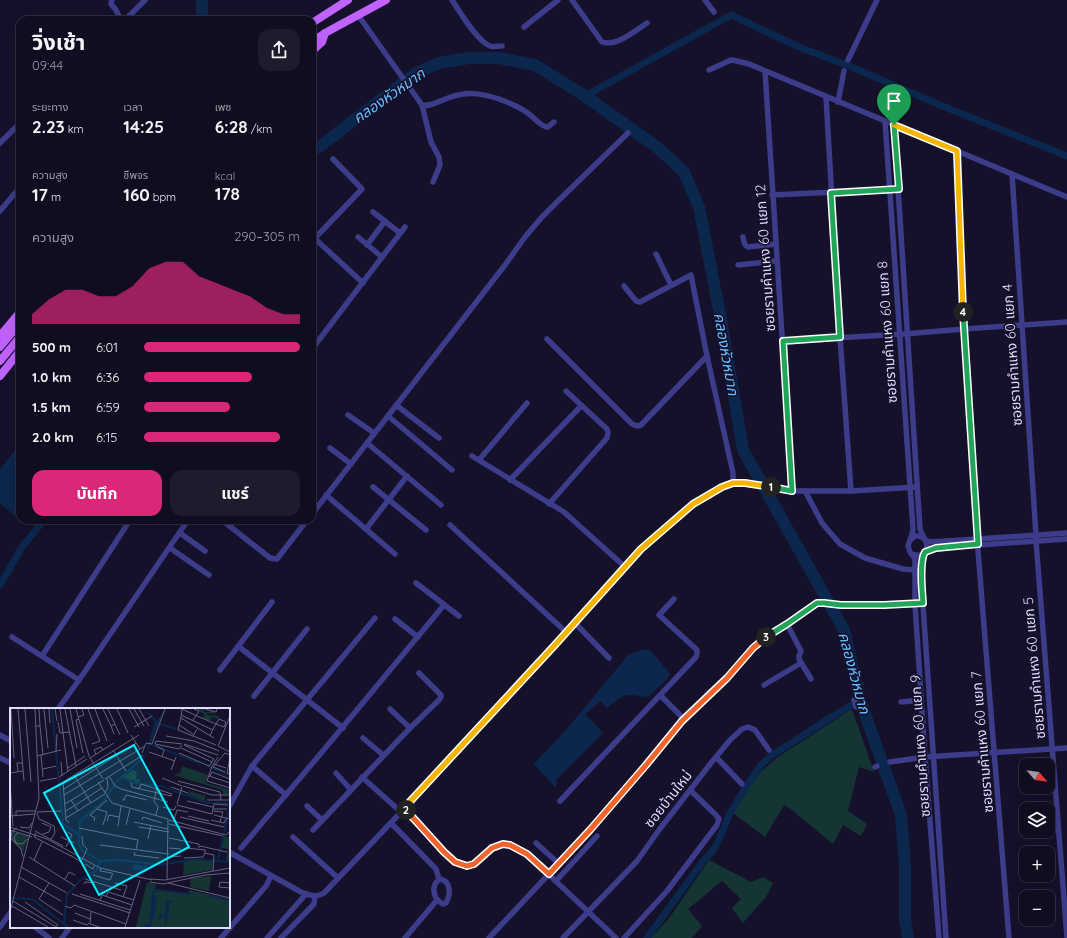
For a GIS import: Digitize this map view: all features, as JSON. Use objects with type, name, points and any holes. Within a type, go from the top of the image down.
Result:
[{"type":"main road","points":[[316,20],[348,0]]},
{"type":"main road","points":[[316,39],[386,0]]},
{"type":"main road","points":[[316,47],[322,42],[326,33]]},
{"type":"main road","points":[[0,336],[16,317]]},
{"type":"main road","points":[[0,347],[16,328]]},
{"type":"main road","points":[[0,361],[16,342]]},
{"type":"main road","points":[[0,376],[16,356]]},
{"type":"street","points":[[112,0],[111,4],[119,16]]},
{"type":"street","points":[[129,16],[145,0]]},
{"type":"street","points":[[452,0],[482,41],[491,46],[502,46]]},
{"type":"street","points":[[524,27],[558,0]]},
{"type":"street","points":[[572,0],[604,43],[612,43],[624,38],[647,23]]},
{"type":"street","points":[[705,0],[714,12]]},
{"type":"street","points":[[848,60],[877,0]]},
{"type":"street","points":[[358,15],[422,105],[431,142],[439,157],[440,165],[433,182]]},
{"type":"street","points":[[709,70],[731,60],[749,64],[1067,197]]},
{"type":"street","name":"ซอยรามคำแหง 60 แยก 12","points":[[765,71],[792,491]]},
{"type":"street","points":[[838,102],[844,71]]},
{"type":"street","points":[[422,105],[427,106],[461,93],[473,93],[511,103],[529,113],[546,127],[554,122]]},
{"type":"street","points":[[826,97],[840,337],[852,491]]},
{"type":"street","name":"ซอยรามคำแหง 60 แยก 8","points":[[885,121],[910,488],[912,530],[910,540]]},
{"type":"street","name":"ซอยรามคำแหง 60 แยก 8","points":[[894,125],[920,529],[925,540]]},
{"type":"street","points":[[0,143],[16,126]]},
{"type":"street","points":[[316,509],[532,228],[628,133]]},
{"type":"street","name":"ซอยรามคำแหง 60 แยก 7","points":[[957,151],[964,329],[978,541],[1009,938]]},
{"type":"street","points":[[316,235],[362,189],[333,158]]},
{"type":"street","name":"ซอยรามคำแหง 60 แยก 4","points":[[1012,174],[1036,541]]},
{"type":"street","points":[[772,195],[899,189]]},
{"type":"street","points":[[0,211],[16,192]]},
{"type":"street","points":[[373,212],[400,233]]},
{"type":"street","points":[[367,245],[385,221]]},
{"type":"street","points":[[316,344],[405,227]]},
{"type":"street","points":[[358,237],[382,257]]},
{"type":"street","points":[[743,237],[744,244],[748,247],[776,244]]},
{"type":"street","points":[[316,239],[363,282]]},
{"type":"street","points":[[656,254],[671,285]]},
{"type":"street","points":[[894,261],[903,260]]},
{"type":"street","points":[[738,266],[777,261]]},
{"type":"street","points":[[624,286],[636,301],[640,302],[691,275],[733,473],[733,483]]},
{"type":"street","points":[[783,341],[908,334],[1067,322]]},
{"type":"street","points":[[547,339],[632,424],[637,426],[641,425],[707,356]]},
{"type":"street","points":[[549,504],[607,438],[608,433],[607,429],[566,391]]},
{"type":"street","points":[[479,460],[527,403]]},
{"type":"street","points":[[396,405],[439,438]]},
{"type":"street","points":[[510,480],[581,406]]},
{"type":"street","points":[[905,415],[913,414]]},
{"type":"street","points":[[348,415],[374,433]]},
{"type":"street","points":[[388,416],[452,470]]},
{"type":"street","points":[[367,443],[441,505]]},
{"type":"street","points":[[330,448],[350,464]]},
{"type":"street","points":[[472,456],[564,512],[625,567]]},
{"type":"street","points":[[366,529],[407,476]]},
{"type":"street","points":[[230,853],[306,894],[320,896],[391,823],[641,549],[693,504],[722,487],[733,483],[745,483],[792,491],[852,491],[917,487]]},
{"type":"street","points":[[373,487],[426,530]]},
{"type":"street","points":[[805,491],[822,523],[840,544],[865,558],[903,569],[915,570]]},
{"type":"street","points":[[326,495],[395,554]]},
{"type":"street","points":[[42,656],[127,524]]},
{"type":"street","points":[[59,708],[186,524]]},
{"type":"street","points":[[227,524],[270,558],[277,559],[304,524]]},
{"type":"street","points":[[450,525],[566,632]]},
{"type":"street","points":[[180,533],[205,551]]},
{"type":"street","points":[[1067,533],[1036,534],[978,541],[936,548],[924,552],[918,556],[912,554],[908,549],[908,543],[910,540],[918,536],[932,542],[978,541],[1036,541],[1067,539]]},
{"type":"street","points":[[924,552],[927,547],[925,540]]},
{"type":"street","name":"ซอยรามคำแหง 60 แยก 5","points":[[1036,541],[1067,937]]},
{"type":"street","points":[[170,548],[209,575]]},
{"type":"street","name":"ซอยรามคำแหง 60 แยก 9","points":[[924,552],[922,562],[923,603],[946,938]]},
{"type":"street","name":"ซอยรามคำแหง 60 แยก 9","points":[[912,554],[915,559],[915,604],[921,700],[939,938]]},
{"type":"street","points":[[416,583],[459,616]]},
{"type":"street","points":[[560,801],[696,657],[697,650],[659,615],[674,599]]},
{"type":"street","points":[[220,670],[272,602]]},
{"type":"street","points":[[489,938],[559,864],[610,807],[684,719],[727,678],[753,648],[766,637],[817,603],[841,605],[884,605],[923,603]]},
{"type":"street","points":[[241,848],[343,728],[444,605]]},
{"type":"street","points":[[230,805],[252,766],[376,618]]},
{"type":"street","points":[[395,619],[418,637]]},
{"type":"street","points":[[575,623],[609,658]]},
{"type":"street","points":[[787,624],[801,651],[799,659],[811,679]]},
{"type":"street","points":[[254,696],[307,629]]},
{"type":"street","points":[[12,637],[79,680]]},
{"type":"street","points":[[238,646],[343,728]]},
{"type":"street","points":[[764,685],[801,663]]},
{"type":"street","points":[[313,830],[383,755],[439,700],[441,695],[419,673]]},
{"type":"street","points":[[660,695],[684,719]]},
{"type":"street","points":[[854,700],[856,707]]},
{"type":"street","points":[[901,702],[921,700]]},
{"type":"street","points":[[390,709],[410,728]]},
{"type":"street","name":"ซอยบ้านใหม่","points":[[563,938],[637,861],[659,830],[716,757],[730,740],[742,729],[748,726],[755,730],[769,750]]},
{"type":"street","points":[[0,736],[10,740]]},
{"type":"street","points":[[363,738],[383,755]]},
{"type":"street","points":[[890,762],[933,756],[1067,748]]},
{"type":"street","points":[[716,757],[742,784]]},
{"type":"street","points":[[0,758],[10,763]]},
{"type":"street","points":[[252,766],[286,795]]},
{"type":"street","points":[[336,773],[351,790]]},
{"type":"street","points":[[362,777],[403,810],[455,862],[467,866],[474,864],[492,848],[503,844],[510,845],[527,854],[616,938]]},
{"type":"street","points":[[624,938],[667,891],[717,825],[719,819],[690,790]]},
{"type":"street","points":[[307,806],[322,820]]},
{"type":"street","points":[[391,823],[436,869],[439,879],[434,887],[434,894],[437,900],[443,904],[446,903],[450,896],[450,890],[448,884],[444,880],[439,879]]},
{"type":"street","points":[[556,881],[597,836]]},
{"type":"street","points":[[293,837],[338,878]]},
{"type":"street","points":[[536,843],[559,864]]},
{"type":"street","points":[[230,928],[266,886],[271,876]]},
{"type":"street","points":[[267,938],[306,894]]},
{"type":"street","points":[[284,937],[314,904],[315,896]]},
{"type":"street","points":[[405,938],[437,900]]},
{"type":"street","points":[[0,927],[10,913]]},
{"type":"street","points":[[36,928],[49,938]]},
{"type":"street","points":[[62,938],[69,928]]},
{"type":"street","points":[[221,938],[230,928]]},
{"type":"green space","points":[[852,709],[874,772],[859,767],[848,811],[867,824],[861,836],[843,825],[833,844],[791,809],[784,805],[765,837],[733,813],[757,775],[778,757]]},
{"type":"green space","points":[[709,860],[751,882],[763,877],[773,883],[766,897],[743,923],[732,908],[741,899],[722,881],[688,909],[702,926],[692,938],[651,938],[670,917]]},
{"type":"water","points":[[16,449],[16,516],[0,503],[0,469]]},
{"type":"water","points":[[645,649],[651,651],[670,674],[666,680],[648,697],[634,695],[624,696],[607,708],[601,701],[585,714],[603,733],[556,780],[557,784],[555,787],[534,764],[567,729],[629,654]]},
{"type":"waterway","name":"คลองหัวหมาก","points":[[202,0],[202,16]]},
{"type":"waterway","points":[[585,96],[731,15],[799,47],[849,66],[940,105],[1067,156]]},
{"type":"waterway","name":"คลองหัวหมาก","points":[[316,147],[319,147],[416,73],[439,63],[469,58],[499,58],[535,65],[585,96],[657,147],[684,172],[699,207],[721,320],[743,450],[844,630],[860,700],[901,815],[905,867],[905,920],[908,938]]},
{"type":"waterway","points":[[0,585],[22,547],[41,524]]},
{"type":"waterway","points":[[647,938],[704,860],[712,852],[718,842],[730,813],[761,765],[771,756],[860,700]]},
{"type":"route","points":[[894,125],[957,151],[964,329],[978,544],[936,548],[924,553],[922,562],[923,603],[841,605],[817,603],[766,637],[753,648],[727,678],[682,721],[590,830],[549,874],[527,854],[510,845],[503,844],[492,848],[474,864],[467,866],[455,862],[404,808],[554,646],[641,549],[693,504],[722,487],[733,483],[745,483],[792,491],[783,341],[840,337],[831,193],[899,189],[894,125]]}]
